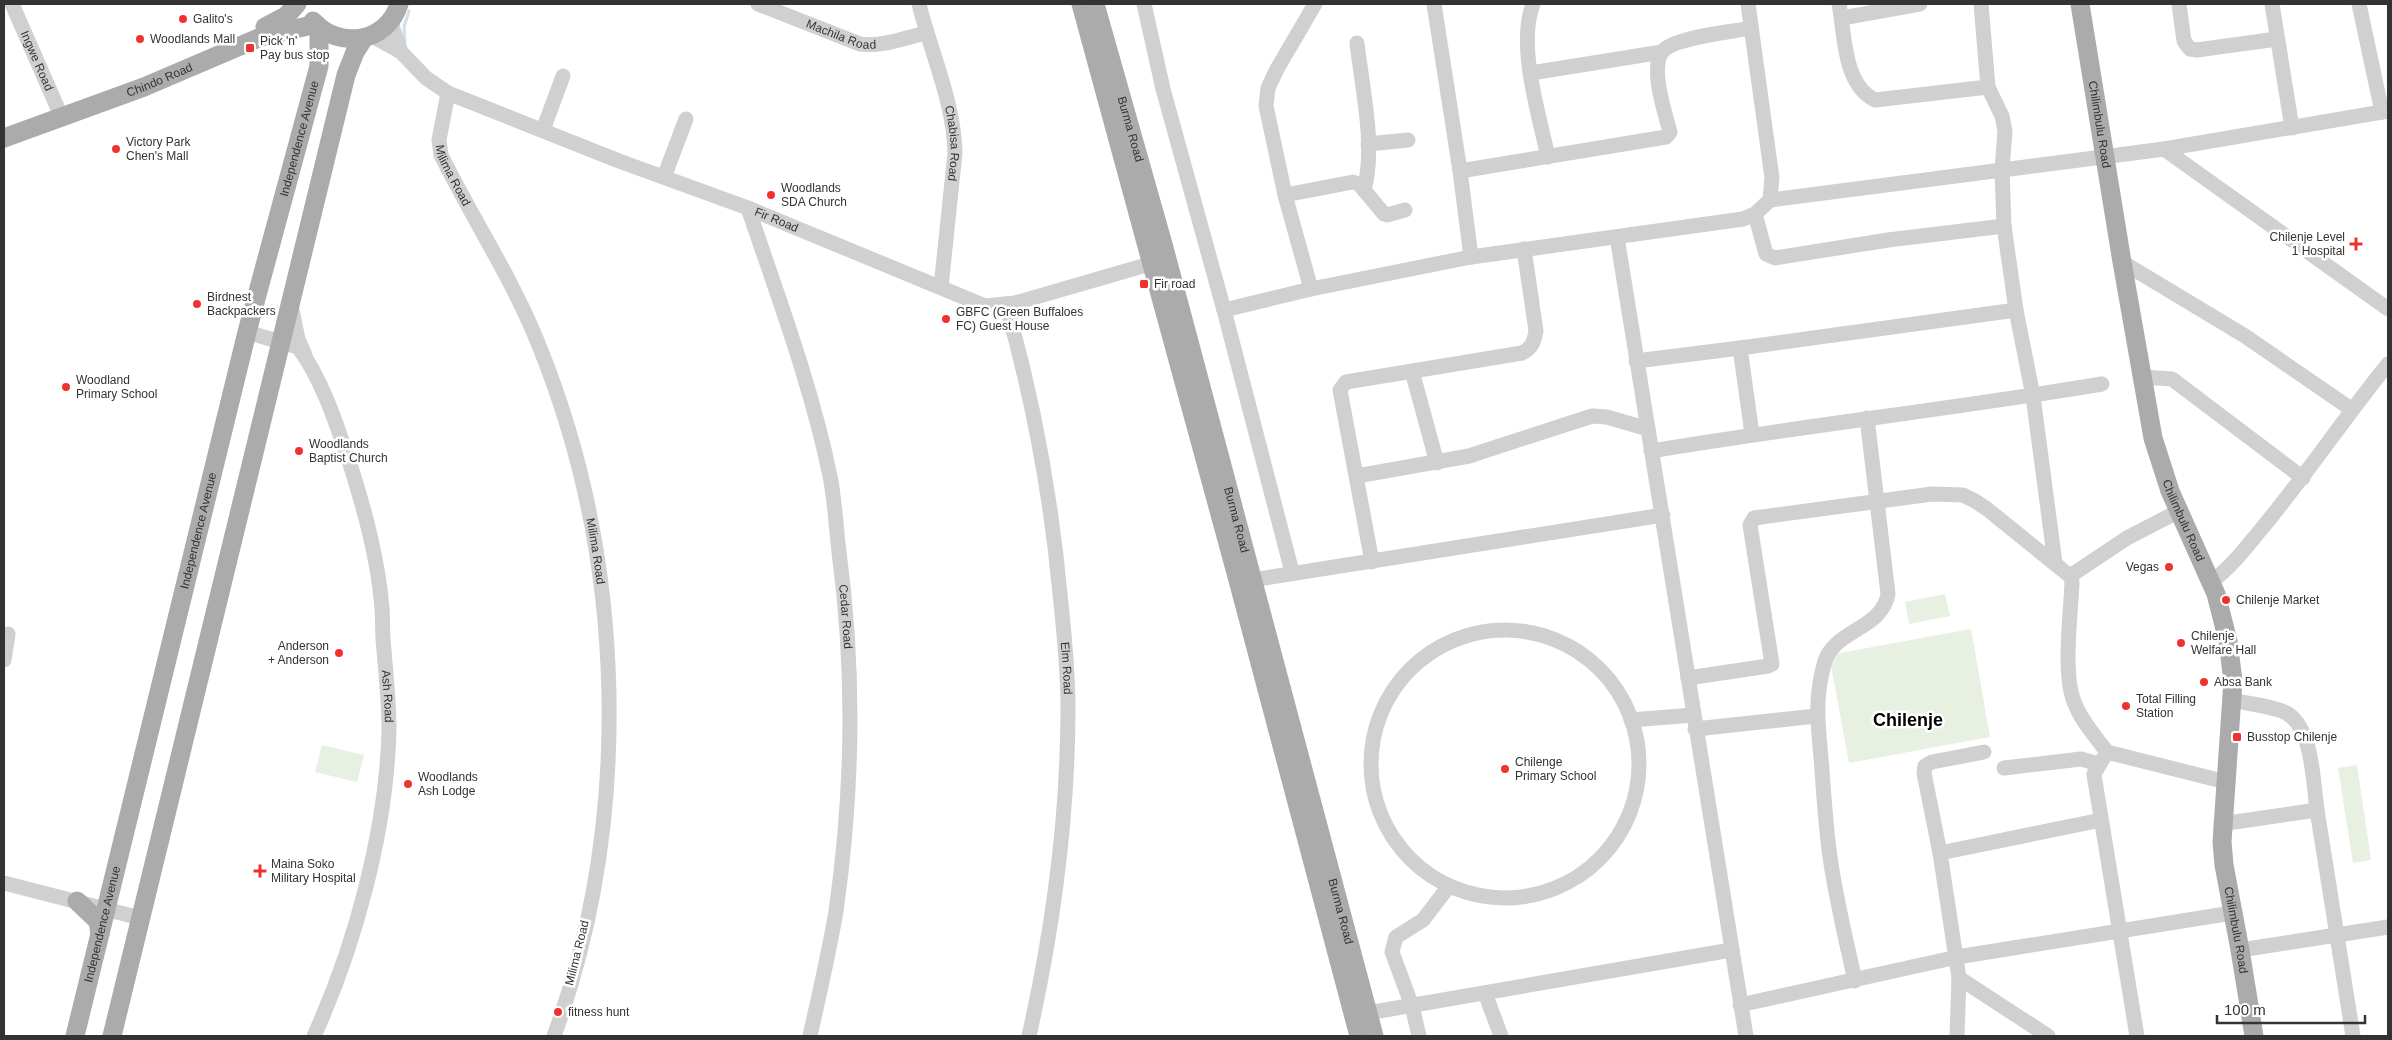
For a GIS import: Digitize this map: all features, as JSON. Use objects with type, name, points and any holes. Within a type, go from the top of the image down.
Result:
[{"type":"main road","name":"Chindo Road","points":[[4,130],[61,115],[149,78],[260,30],[286,16],[298,4]]},
{"type":"main road","points":[[304,4],[318,26],[327,33],[345,40],[368,37]]},
{"type":"main road","name":"Burma Road","points":[[1081,4],[1160,261],[1252,580],[1374,1036]]},
{"type":"main road","name":"Burma Road","points":[[1095,4],[1359,1036]]},
{"type":"main road","name":"Chilimbulu Road","points":[[2080,4],[2104,157],[2157,454],[2179,511],[2211,582],[2224,621],[2228,641],[2233,681],[2221,824],[2224,865],[2254,1036]]},
{"type":"main road","points":[[112,1036],[346,74],[355,52],[395,11]]},
{"type":"main road","name":"Chindo Road","points":[[4,138],[262,37],[318,26]]},
{"type":"main road","name":"Independence Avenue","points":[[75,1036],[247,332],[319,66],[318,26]]},
{"type":"main road","points":[[78,901],[98,921],[100,934]]},
{"type":"street","name":"Ingwe Road","points":[[12,4],[61,115]]},
{"type":"street","name":"Machila Road","points":[[758,4],[860,44],[884,44],[926,33]]},
{"type":"street","name":"Chabisa Road","points":[[919,4],[951,115],[954,135],[955,154],[941,287]]},
{"type":"street","points":[[1144,4],[1163,89],[1224,310],[1292,572]]},
{"type":"street","points":[[1311,289],[1285,195],[1268,124],[1266,106],[1268,88],[1289,47],[1315,4]]},
{"type":"street","points":[[1434,4],[1460,171],[1471,257]]},
{"type":"street","points":[[1533,4],[1527,36],[1531,74],[1548,157]]},
{"type":"street","points":[[1748,4],[1772,178],[1770,200]]},
{"type":"street","points":[[1920,4],[1841,11],[1855,82],[1864,94],[1875,100],[1988,87]]},
{"type":"street","points":[[1981,4],[1988,87],[2002,116],[2005,131],[2002,169],[2004,226],[2016,310],[2033,396],[2055,564]]},
{"type":"street","points":[[2179,4],[2184,41],[2190,49],[2197,50],[2277,40]]},
{"type":"street","points":[[2272,4],[2292,128]]},
{"type":"street","points":[[1224,310],[1311,289],[1471,257],[1743,219],[1755,214],[1770,200],[2164,149],[2385,112],[2359,4]]},
{"type":"street","name":"Fir Road","points":[[395,11],[392,29],[401,52]]},
{"type":"street","points":[[1531,74],[1662,52],[1670,46],[1683,41],[1751,28]]},
{"type":"street","name":"Fir Road","points":[[368,37],[401,52],[426,78],[448,93],[619,161],[748,208],[985,306],[1006,304],[1160,261]]},
{"type":"street","points":[[1357,43],[1368,144],[1368,168],[1364,190]]},
{"type":"street","points":[[1460,171],[1669,135],[1658,72],[1658,61],[1662,52]]},
{"type":"street","points":[[543,130],[563,76]]},
{"type":"street","name":"Milima Road","points":[[448,93],[439,140],[441,155],[515,293],[552,379],[582,479],[602,591],[609,662],[610,696],[601,844],[583,938],[554,1036]]},
{"type":"street","points":[[664,177],[686,119]]},
{"type":"street","points":[[1368,144],[1408,140]]},
{"type":"street","points":[[2164,149],[2388,309]]},
{"type":"street","points":[[1285,195],[1353,182],[1359,184],[1387,216],[1405,210]]},
{"type":"street","name":"Cedar Road","points":[[748,208],[801,364],[830,477],[848,632],[850,765],[843,859],[835,914],[810,1036]]},
{"type":"street","points":[[1755,214],[1766,254],[1775,258],[1888,240],[2004,226]]},
{"type":"street","points":[[1617,237],[1746,1036]]},
{"type":"street","points":[[1372,562],[1340,390],[1346,382],[1529,350],[1534,343],[1535,318],[1524,249]]},
{"type":"street","points":[[2122,262],[2246,336],[2351,409]]},
{"type":"street","name":"Ash Road","points":[[290,299],[298,339],[344,446],[371,537],[382,606],[389,730],[381,810],[352,940],[314,1036]]},
{"type":"street","name":"Elm Road","points":[[1006,304],[1030,393],[1053,521],[1065,638],[1068,705],[1063,817],[1043,962],[1030,1036]]},
{"type":"street","points":[[1636,361],[2016,310]]},
{"type":"street","points":[[247,332],[298,347],[306,357]]},
{"type":"street","points":[[1740,348],[1752,434]]},
{"type":"street","points":[[2211,582],[2231,566],[2303,478],[2351,409],[2388,364]]},
{"type":"street","points":[[1412,371],[1437,463]]},
{"type":"street","points":[[2142,377],[2172,379],[2303,478]]},
{"type":"street","points":[[1651,451],[1752,434],[2033,396],[2102,384]]},
{"type":"street","points":[[1357,476],[1437,463],[1495,449],[1592,416],[1606,417],[1648,429]]},
{"type":"street","points":[[1855,981],[1830,858],[1816,716],[1820,679],[1829,652],[1834,645],[1865,625],[1882,610],[1887,602],[1888,594],[1878,501],[1867,418]]},
{"type":"street","points":[[1688,678],[1772,664],[1751,521],[1754,518],[1932,494],[1963,496],[1975,500],[2070,576],[2072,582],[2069,666],[2071,694],[2103,758]]},
{"type":"street","points":[[2070,576],[2127,538],[2179,511]]},
{"type":"street","points":[[1252,580],[1292,572],[1372,562],[1663,515]]},
{"type":"street","points":[[1506,630],[1542,635],[1575,650],[1597,667],[1615,687],[1631,720],[1639,761],[1633,803],[1616,840],[1592,866],[1570,882],[1530,896],[1510,899],[1468,894],[1449,886],[1418,867],[1394,839],[1378,807],[1372,780],[1372,752],[1380,717],[1397,685],[1422,658],[1453,640],[1479,632],[1506,630]]},
{"type":"street","points":[[4,660],[8,634]]},
{"type":"street","points":[[2232,700],[2283,711],[2300,726],[2306,738],[2354,1036]]},
{"type":"street","points":[[1631,720],[1694,722],[1816,716]]},
{"type":"street","points":[[1957,1036],[1959,978],[1940,853],[1924,773],[1925,766],[1932,762],[1984,752]]},
{"type":"street","points":[[2103,758],[2094,774],[2094,780],[2137,1036]]},
{"type":"street","points":[[2004,768],[2103,758],[2226,782]]},
{"type":"street","points":[[2221,824],[2317,810]]},
{"type":"street","points":[[1940,853],[2101,820]]},
{"type":"street","points":[[4,883],[140,918]]},
{"type":"street","points":[[1419,1036],[1412,1006],[1392,952],[1392,944],[1396,937],[1423,920],[1449,886]]},
{"type":"street","points":[[1740,1005],[1855,981],[1956,957],[2120,929],[2232,913]]},
{"type":"street","points":[[2240,950],[2388,927]]},
{"type":"street","points":[[1368,1013],[1731,950]]},
{"type":"street","points":[[1959,978],[2048,1036]]},
{"type":"street","points":[[1485,992],[1501,1036]]},
{"type":"green space","points":[[1945,594],[1950,616],[1909,624],[1905,602]]},
{"type":"green space","points":[[1971,629],[1990,737],[1849,763],[1829,655]]},
{"type":"green space","points":[[322,745],[364,755],[357,782],[315,772]]},
{"type":"green space","points":[[2357,765],[2371,860],[2353,863],[2338,768]]},
{"type":"waterway","points":[[405,43],[404,27],[409,11]]},
{"type":"place","name":"Galito's","points":[[183,19]]},
{"type":"place","name":"Woodlands Mall","points":[[140,39]]},
{"type":"place","name":"Pick 'n' Pay bus stop","points":[[250,48]]},
{"type":"place","name":"Victory Park Chen's Mall","points":[[116,149]]},
{"type":"place","name":"Woodlands SDA Church","points":[[771,195]]},
{"type":"place","name":"Chilenje Level 1 Hospital","points":[[2356,244]]},
{"type":"place","name":"Fir road","points":[[1144,284]]},
{"type":"place","name":"Birdnest Backpackers","points":[[197,304]]},
{"type":"place","name":"GBFC (Green Buffaloes FC) Guest House","points":[[946,319]]},
{"type":"place","name":"Woodland Primary School","points":[[66,387]]},
{"type":"place","name":"Woodlands Baptist Church","points":[[299,451]]},
{"type":"place","name":"Vegas","points":[[2169,567]]},
{"type":"place","name":"Chilenje Market","points":[[2226,600]]},
{"type":"place","name":"Chilenje Welfare Hall","points":[[2181,643]]},
{"type":"place","name":"Anderson + Anderson","points":[[339,653]]},
{"type":"place","name":"Absa Bank","points":[[2204,682]]},
{"type":"place","name":"Total Filling Station","points":[[2126,706]]},
{"type":"place","name":"Busstop Chilenje","points":[[2237,737]]},
{"type":"place","name":"Chilenge Primary School","points":[[1505,769]]},
{"type":"place","name":"Woodlands Ash Lodge","points":[[408,784]]},
{"type":"place","name":"Maina Soko Military Hospital","points":[[260,871]]},
{"type":"place","name":"fitness hunt","points":[[558,1012]]},
{"type":"district","name":"Chilenje","points":[[1908,720]]}]
